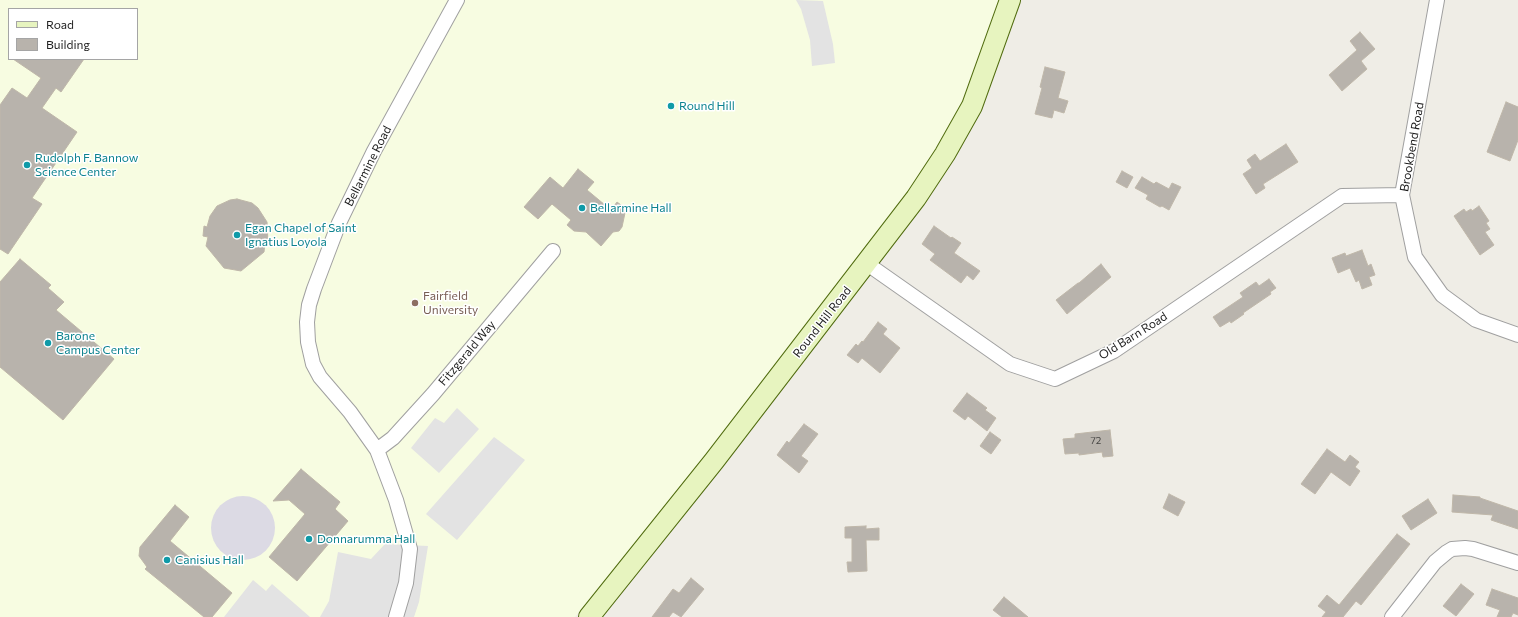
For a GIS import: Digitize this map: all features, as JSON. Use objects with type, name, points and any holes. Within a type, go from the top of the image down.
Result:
[{"type":"main road","name":"Round Hill Road","points":[[589,617],[714,461],[916,198],[945,154],[972,106],[1010,0]]},
{"type":"street","name":"Bellarmine Road","points":[[396,617],[406,583],[408,570],[410,549],[406,531],[386,470],[377,450],[350,412],[323,381],[313,364],[308,342],[307,322],[309,305],[320,271],[339,223],[370,158],[457,0]]},
{"type":"street","name":"Brookbend Road","points":[[1437,0],[1402,195],[1415,257],[1442,295],[1476,320],[1518,335]]},
{"type":"street","name":"Old Barn Road","points":[[866,263],[1010,364],[1055,379],[1114,351],[1342,196],[1402,195]]},
{"type":"street","name":"Fitzgerald Way","points":[[377,450],[393,438],[433,394],[553,251]]},
{"type":"street","points":[[1392,617],[1435,562],[1452,549],[1473,549],[1518,563]]},
{"type":"shaded area","name":"Fairfield University","points":[[0,0],[1001,0],[960,108],[921,176],[775,374],[575,617],[0,617]]},
{"type":"shaded area","points":[[796,0],[823,1],[833,44],[835,63],[812,66],[810,40],[801,9]]},
{"type":"shaded area","points":[[457,408],[479,429],[439,473],[411,448],[435,418],[444,423]]},
{"type":"shaded area","points":[[494,437],[525,460],[457,540],[426,514]]},
{"type":"shaded area","points":[[243,496],[255,498],[266,505],[273,516],[275,528],[273,540],[266,551],[255,558],[243,560],[231,558],[220,551],[213,540],[211,528],[213,516],[220,505],[231,498]]},
{"type":"shaded area","points":[[385,544],[428,546],[419,602],[414,617],[320,617],[329,601],[338,552],[371,559]]},
{"type":"shaded area","points":[[253,580],[266,591],[272,584],[310,617],[224,617]]},
{"type":"building","points":[[1360,32],[1375,49],[1361,61],[1367,69],[1342,91],[1329,75],[1357,50],[1350,41]]},
{"type":"building","name":"Rudolph F. Bannow Science Center","points":[[14,60],[83,60],[61,92],[56,88],[42,108],[77,132],[32,198],[42,204],[8,254],[0,249],[0,105],[12,88],[27,98],[41,78]]},
{"type":"building","points":[[1045,67],[1065,72],[1058,98],[1068,101],[1064,113],[1054,110],[1052,118],[1035,114],[1042,88],[1040,87]]},
{"type":"building","points":[[1506,102],[1518,107],[1518,140],[1510,161],[1487,152]]},
{"type":"building","points":[[1286,144],[1298,162],[1263,184],[1265,188],[1256,194],[1243,174],[1252,168],[1247,160],[1255,154],[1260,161]]},
{"type":"building","name":"Bellarmine Hall","points":[[578,169],[594,182],[587,190],[611,210],[617,202],[625,208],[622,227],[619,231],[613,232],[601,246],[586,232],[574,231],[567,225],[571,220],[552,204],[538,219],[524,207],[550,177],[563,188]]},
{"type":"building","points":[[1122,171],[1133,177],[1127,188],[1116,182]]},
{"type":"building","points":[[1142,177],[1154,184],[1156,182],[1169,189],[1172,183],[1181,187],[1169,210],[1146,199],[1148,195],[1135,188]]},
{"type":"building","name":"Egan Chapel of Saint Ignatius Loyola","points":[[237,199],[252,203],[258,208],[267,222],[268,243],[265,243],[264,252],[241,271],[224,268],[206,246],[208,237],[203,236],[204,226],[207,227],[210,216],[217,206],[230,200]]},
{"type":"building","points":[[1479,206],[1489,221],[1486,223],[1490,229],[1485,232],[1494,245],[1480,255],[1454,216],[1464,209],[1466,212],[1471,209],[1472,211]]},
{"type":"building","points":[[934,226],[961,243],[954,253],[980,271],[973,280],[967,275],[961,283],[930,260],[935,254],[922,244]]},
{"type":"building","points":[[1362,250],[1368,266],[1371,264],[1375,275],[1369,277],[1372,285],[1362,289],[1359,280],[1356,282],[1350,268],[1338,273],[1332,258],[1345,253],[1346,256]]},
{"type":"building","name":"Barone Campus Center","points":[[20,259],[51,285],[48,288],[64,302],[56,310],[114,359],[63,420],[0,367],[0,282]]},
{"type":"building","points":[[1101,264],[1111,277],[1067,314],[1056,300]]},
{"type":"building","points":[[1269,279],[1276,288],[1270,292],[1271,294],[1231,323],[1230,321],[1220,327],[1213,317],[1243,297],[1240,293],[1256,282],[1259,286]]},
{"type":"building","points":[[878,322],[887,329],[883,334],[900,348],[880,373],[862,358],[858,363],[847,355],[856,344],[858,346],[862,341],[863,342]]},
{"type":"building","points":[[967,393],[987,408],[985,410],[996,418],[987,431],[968,416],[965,420],[953,411]]},
{"type":"building","points":[[804,424],[818,434],[801,456],[808,461],[799,473],[777,455],[787,441],[789,443]]},
{"type":"building","points":[[1110,430],[1113,456],[1103,457],[1102,452],[1079,455],[1079,453],[1065,454],[1063,439],[1075,438],[1075,434]]},
{"type":"building","points":[[990,432],[1001,440],[991,454],[980,446]]},
{"type":"building","points":[[1327,449],[1345,462],[1350,455],[1359,462],[1355,467],[1360,471],[1350,486],[1331,472],[1315,494],[1301,484]]},
{"type":"building","name":"Donnarumma Hall","points":[[301,469],[340,502],[335,509],[348,521],[297,581],[269,557],[305,514],[289,500],[273,501]]},
{"type":"building","points":[[1169,494],[1185,502],[1178,516],[1163,508]]},
{"type":"building","points":[[1453,495],[1480,497],[1518,511],[1518,529],[1491,520],[1493,515],[1452,512]]},
{"type":"building","points":[[1428,499],[1437,513],[1411,530],[1402,516]]},
{"type":"building","name":"Canisius Hall","points":[[175,505],[189,517],[170,541],[232,593],[212,617],[204,617],[145,569],[147,567],[139,556],[140,547]]},
{"type":"building","points":[[866,526],[866,529],[879,528],[879,540],[866,540],[867,571],[848,572],[847,562],[852,562],[852,538],[845,538],[845,527]]},
{"type":"building","points":[[1397,534],[1410,544],[1361,605],[1356,601],[1343,617],[1322,617],[1326,612],[1318,606],[1327,595],[1339,605]]},
{"type":"building","points":[[691,578],[704,589],[681,617],[673,612],[669,617],[652,617],[673,589],[679,593]]},
{"type":"building","points":[[1461,584],[1474,594],[1456,616],[1443,606]]},
{"type":"building","points":[[1492,589],[1518,598],[1518,615],[1513,613],[1511,617],[1497,617],[1500,610],[1486,605]]},
{"type":"building","points":[[1004,597],[1028,617],[1002,617],[993,610]]},
{"type":"place","name":"Round Hill","points":[[671,106]]},
{"type":"place","name":"Rudolph F. Bannow Science Center","points":[[27,165]]},
{"type":"place","name":"Bellarmine Hall","points":[[582,208]]},
{"type":"place","name":"Egan Chapel of Saint Ignatius Loyola","points":[[237,235]]},
{"type":"place","name":"Fairfield University","points":[[415,303]]},
{"type":"place","name":"Barone Campus Center","points":[[48,343]]},
{"type":"place","name":"Donnarumma Hall","points":[[309,539]]},
{"type":"place","name":"Canisius Hall","points":[[167,560]]}]
